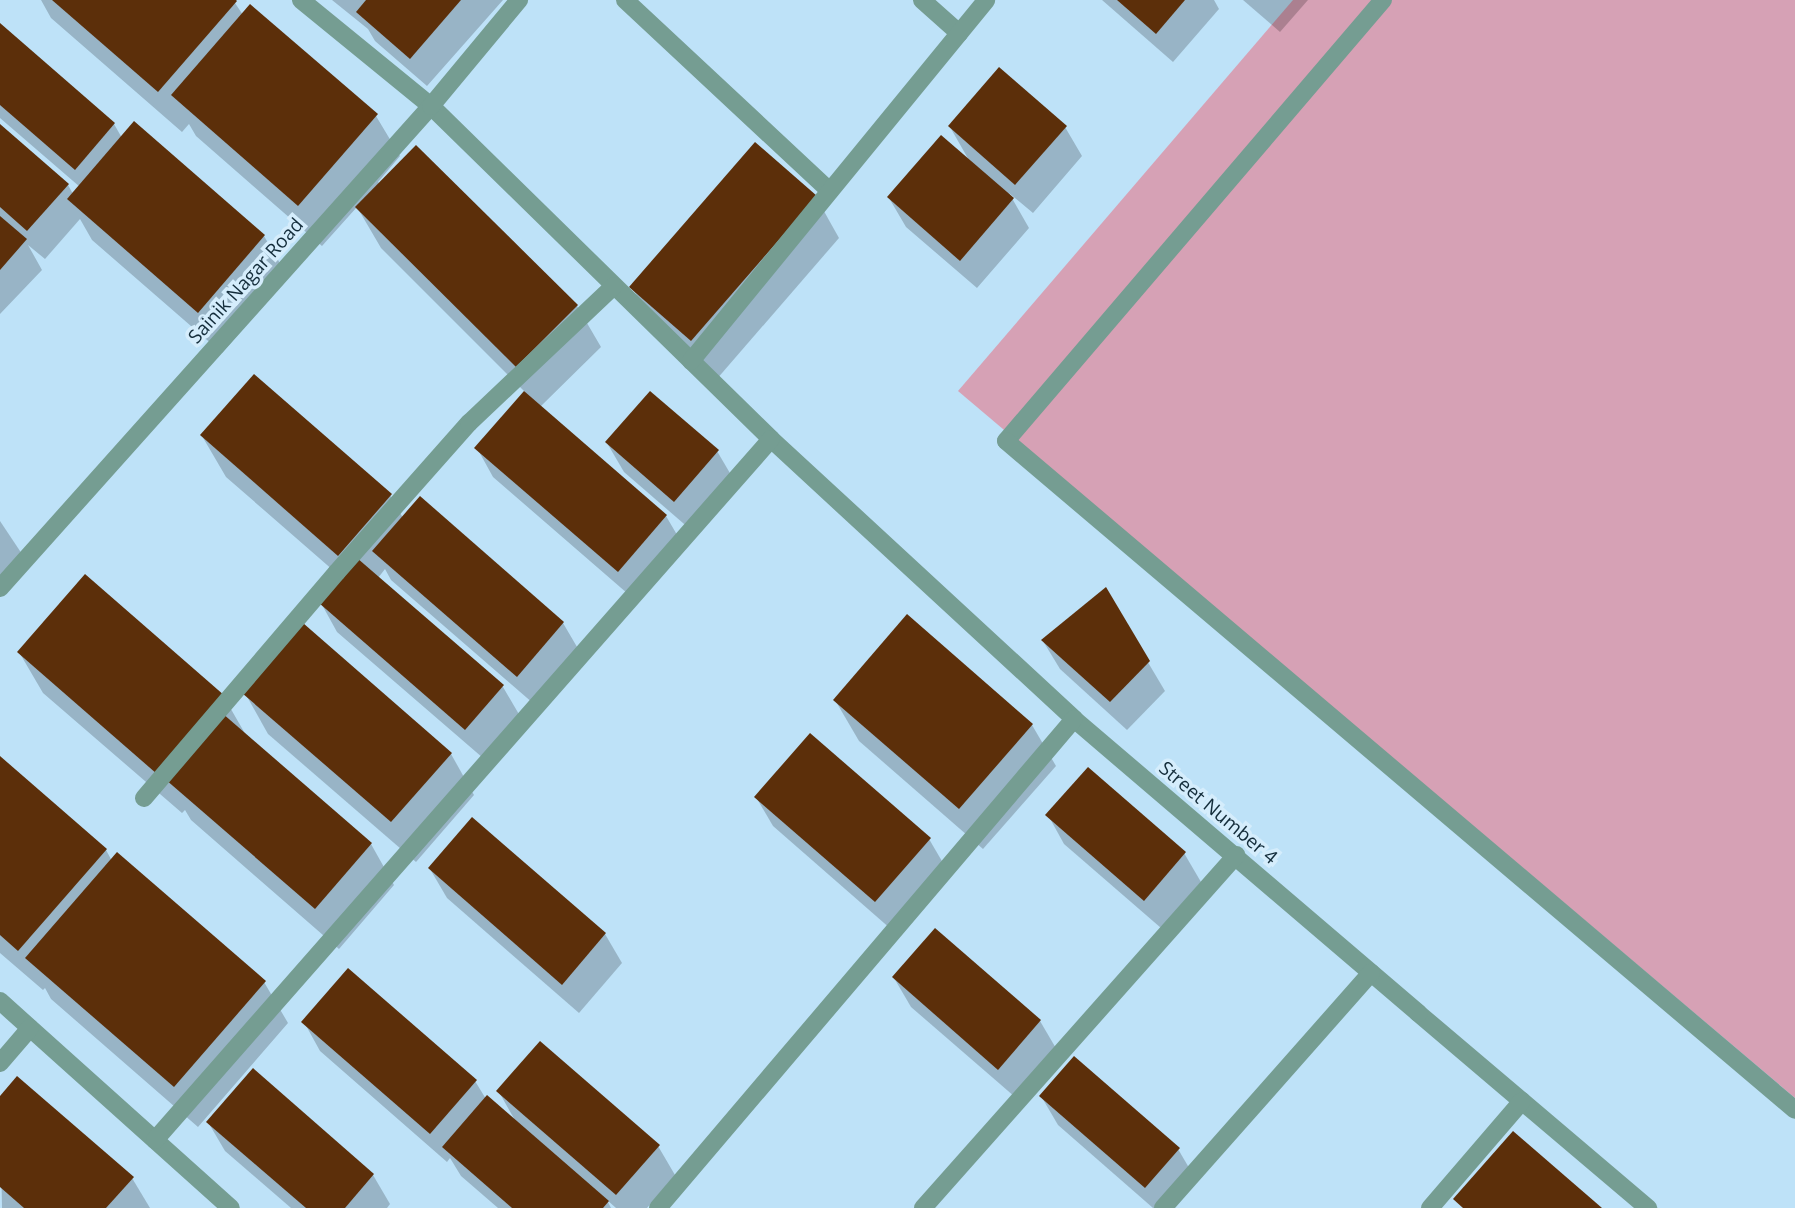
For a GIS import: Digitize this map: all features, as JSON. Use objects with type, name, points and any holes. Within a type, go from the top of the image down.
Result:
[{"type":"street","name":"Street Number 4","points":[[300,0],[432,106],[771,439],[1074,719],[1648,1208]]},
{"type":"street","name":"Sainik Nagar Road","points":[[0,588],[432,106],[519,0]]},
{"type":"street","points":[[625,0],[830,191]]},
{"type":"street","points":[[922,0],[959,33]]},
{"type":"street","points":[[691,361],[986,0]]},
{"type":"street","points":[[1383,0],[1006,441],[1795,1110]]},
{"type":"street","points":[[144,798],[337,572],[469,424],[614,286]]},
{"type":"street","points":[[155,1140],[771,439]]},
{"type":"street","points":[[658,1208],[1074,719]]},
{"type":"street","points":[[923,1208],[1236,855]]},
{"type":"street","points":[[1163,1208],[1371,973]]},
{"type":"street","points":[[0,1001],[231,1208]]},
{"type":"street","points":[[0,1063],[30,1028]]},
{"type":"street","points":[[1430,1208],[1522,1101]]},
{"type":"shaded area","points":[[1293,0],[1795,0],[1795,1098],[958,391]]},
{"type":"building","points":[[52,0],[236,0],[237,1],[158,92]]},
{"type":"building","points":[[366,0],[461,0],[410,59],[356,12]]},
{"type":"building","points":[[1117,0],[1185,0],[1156,34]]},
{"type":"building","points":[[250,4],[378,114],[298,206],[171,95]]},
{"type":"building","points":[[0,23],[115,123],[75,170],[0,105]]},
{"type":"building","points":[[999,67],[1067,126],[1015,185],[948,126]]},
{"type":"building","points":[[134,121],[265,235],[198,313],[67,199]]},
{"type":"building","points":[[0,124],[69,184],[27,231],[0,207]]},
{"type":"building","points":[[941,135],[1014,198],[960,261],[887,197]]},
{"type":"building","points":[[755,142],[817,196],[691,341],[629,287]]},
{"type":"building","points":[[416,145],[578,305],[516,367],[355,207]]},
{"type":"building","points":[[0,216],[27,239],[0,270]]},
{"type":"building","points":[[254,374],[392,494],[338,556],[200,435]]},
{"type":"building","points":[[524,391],[667,515],[618,572],[474,448]]},
{"type":"building","points":[[650,391],[719,450],[674,502],[605,442]]},
{"type":"building","points":[[420,496],[564,622],[517,677],[372,551]]},
{"type":"building","points":[[357,558],[504,685],[465,730],[319,603]]},
{"type":"building","points":[[85,574],[225,696],[157,774],[17,652]]},
{"type":"building","points":[[1106,587],[1150,661],[1110,702],[1041,640]]},
{"type":"building","points":[[907,614],[1033,724],[959,809],[833,700]]},
{"type":"building","points":[[303,623],[452,753],[391,822],[242,693]]},
{"type":"building","points":[[222,713],[372,843],[315,909],[165,779]]},
{"type":"building","points":[[810,733],[931,838],[875,902],[754,797]]},
{"type":"building","points":[[0,756],[107,849],[18,951],[0,935]]},
{"type":"building","points":[[1088,767],[1186,852],[1144,901],[1045,815]]},
{"type":"building","points":[[472,817],[606,933],[562,985],[428,868]]},
{"type":"building","points":[[117,852],[266,981],[174,1087],[25,958]]},
{"type":"building","points":[[935,928],[1041,1020],[998,1070],[892,977]]},
{"type":"building","points":[[348,968],[477,1080],[430,1134],[301,1022]]},
{"type":"building","points":[[540,1041],[660,1145],[616,1195],[496,1091]]},
{"type":"building","points":[[1074,1056],[1180,1148],[1145,1188],[1039,1096]]},
{"type":"building","points":[[253,1068],[374,1174],[345,1208],[306,1208],[206,1122]]},
{"type":"building","points":[[17,1076],[134,1177],[106,1208],[24,1208],[0,1187],[0,1096]]},
{"type":"building","points":[[487,1095],[609,1201],[603,1208],[512,1208],[442,1147]]},
{"type":"building","points":[[1513,1131],[1602,1208],[1463,1208],[1453,1199]]}]
